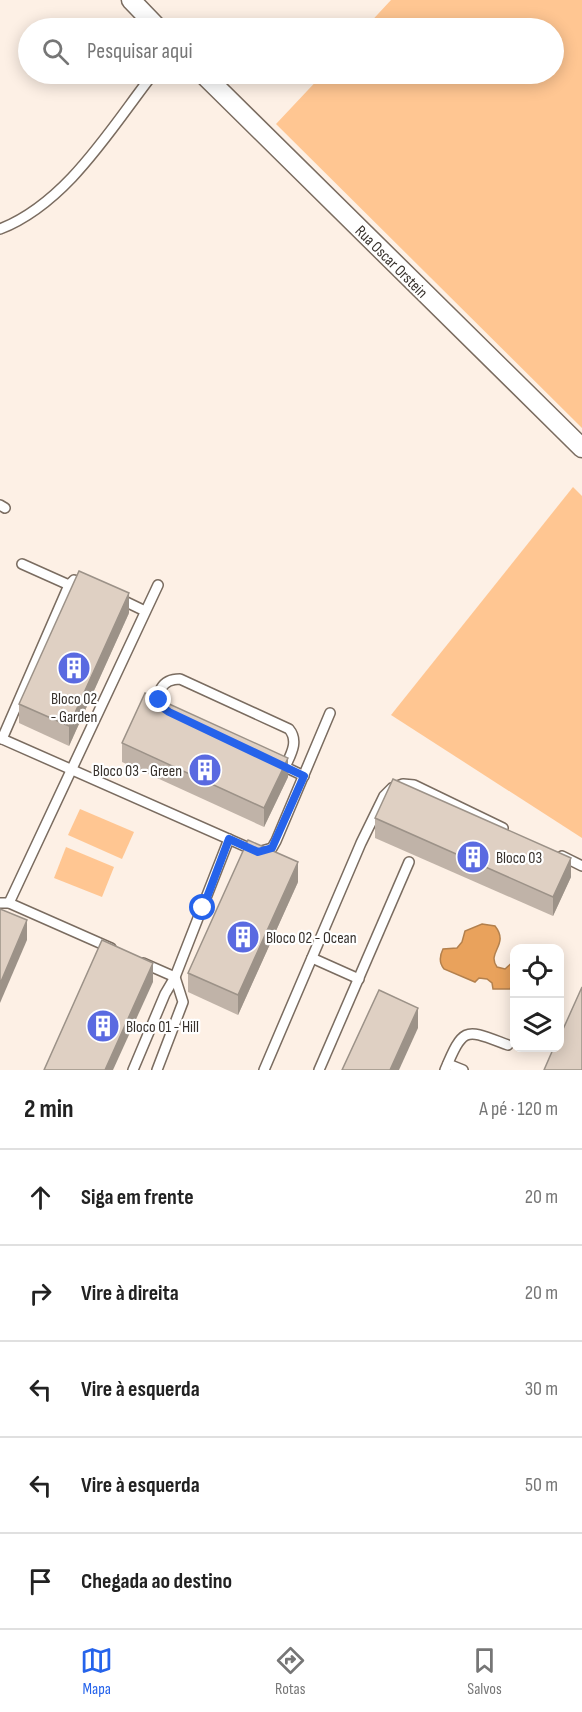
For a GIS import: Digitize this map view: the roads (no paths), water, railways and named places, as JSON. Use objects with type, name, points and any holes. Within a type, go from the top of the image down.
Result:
[{"type":"street","points":[[131,0],[148,18]]},
{"type":"street","name":"Rua Oscar Orstein","points":[[213,84],[582,448]]},
{"type":"lane","points":[[0,229],[18,222],[55,194],[94,151],[145,84]]},
{"type":"lane","points":[[22,564],[69,585]]},
{"type":"lane","points":[[91,586],[74,580],[69,585],[1,739],[258,852],[272,848],[330,713]]},
{"type":"lane","points":[[125,954],[5,903],[158,585]]},
{"type":"lane","points":[[113,596],[145,611]]},
{"type":"lane","points":[[169,712],[162,707],[159,691],[172,679],[180,679],[289,729],[293,734],[294,742],[285,767]]},
{"type":"lane","points":[[275,762],[304,776]]},
{"type":"lane","points":[[264,1070],[361,843],[384,796],[392,788],[403,784],[414,785],[507,830]]},
{"type":"lane","points":[[133,1070],[165,994],[175,977],[229,839]]},
{"type":"lane","points":[[549,850],[582,866]]},
{"type":"lane","points":[[319,1070],[409,862]]},
{"type":"lane","points":[[312,958],[359,979]]},
{"type":"lane","points":[[135,959],[175,977],[183,1002],[157,1070]]},
{"type":"lane","points":[[463,1070],[446,1067],[460,1038],[467,1033],[481,1035],[508,1045]]},
{"type":"place","name":"Bloco 02 - Garden","points":[[74,668]]},
{"type":"place","name":"Bloco 03 - Green","points":[[205,770]]},
{"type":"place","name":"Bloco 03","points":[[473,857]]},
{"type":"place","name":"Bloco 02 - Ocean","points":[[243,937]]},
{"type":"place","name":"Bloco 01 - Hill","points":[[103,1026]]}]
